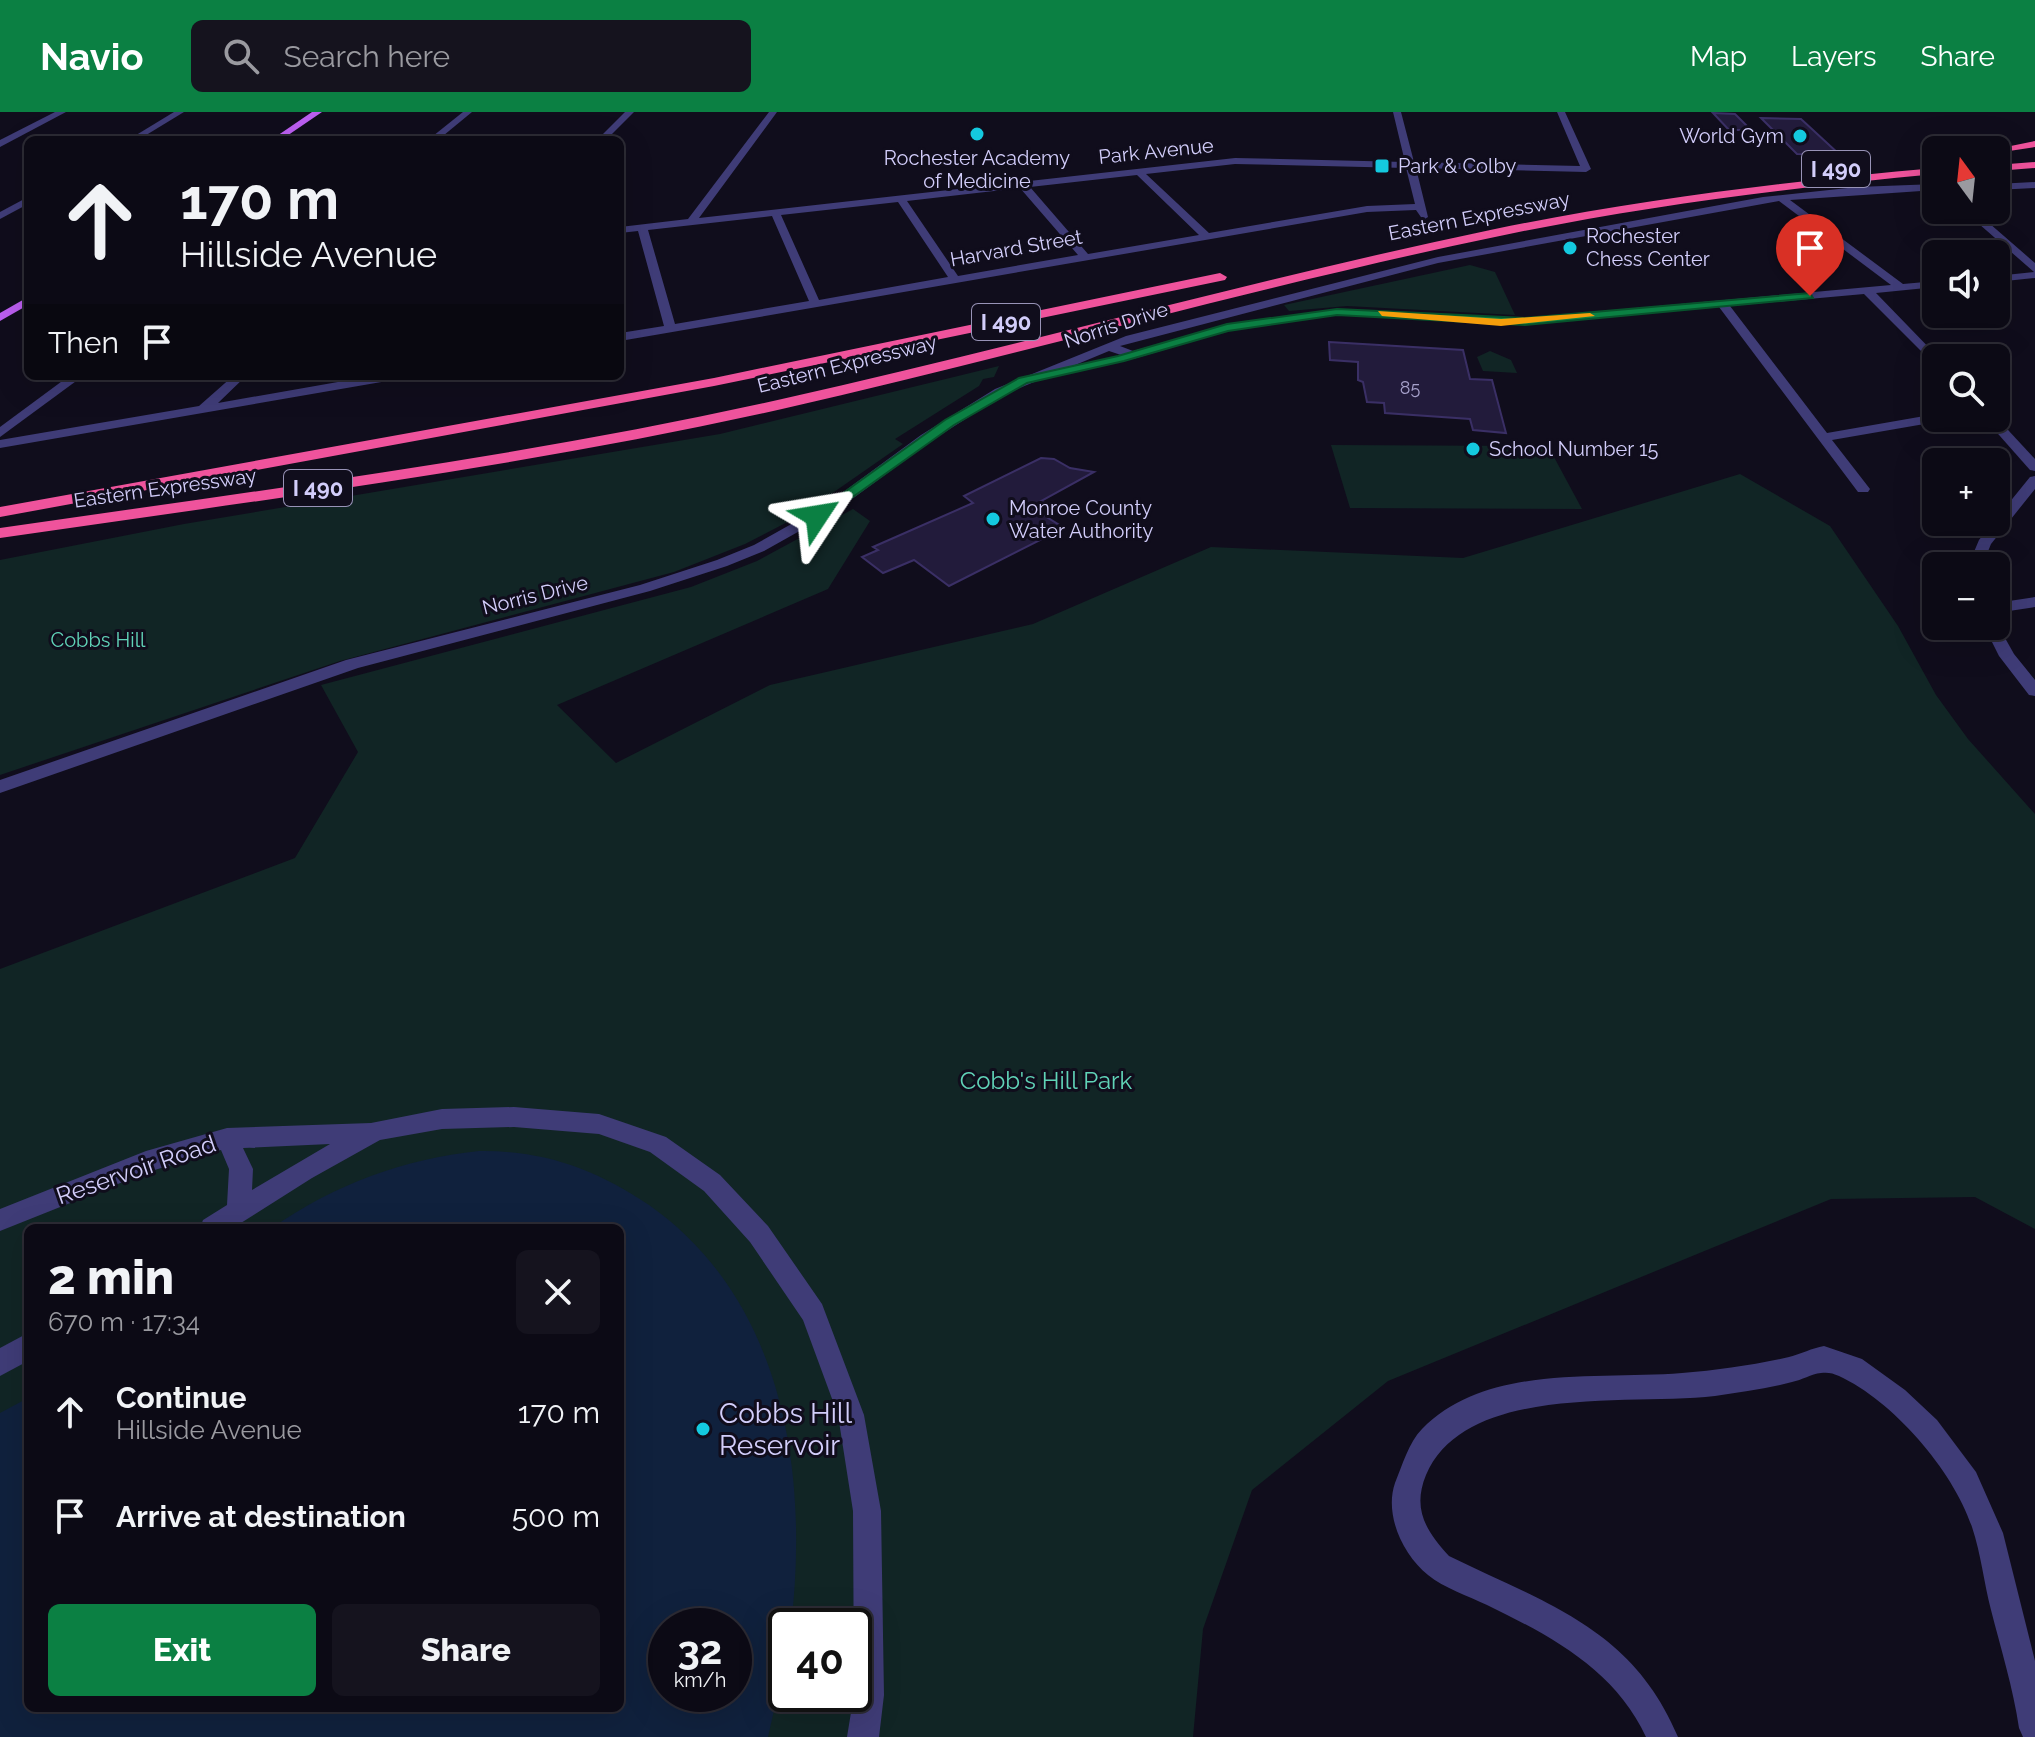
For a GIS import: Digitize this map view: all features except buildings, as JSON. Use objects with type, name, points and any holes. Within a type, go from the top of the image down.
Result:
[{"type":"highway","points":[[2010,148],[2032,145]]},
{"type":"highway","points":[[2010,157],[2035,155]]},
{"type":"highway","name":"Eastern Expressway","points":[[1298,261],[1736,180],[1922,163]]},
{"type":"highway","points":[[2010,167],[2035,165]]},
{"type":"highway","points":[[1736,180],[1813,168]]},
{"type":"highway","name":"Eastern Expressway","points":[[0,533],[579,446],[743,412],[1363,261],[1675,201],[1784,191],[1922,173]]},
{"type":"highway","points":[[2010,177],[2035,176]]},
{"type":"highway","points":[[1784,191],[1922,179]]},
{"type":"highway","name":"Eastern Expressway","points":[[0,512],[577,408],[1233,275]]},
{"type":"highway","points":[[0,497],[577,408]]},
{"type":"highway","points":[[0,547],[428,471]]},
{"type":"main road","points":[[281,136],[318,112]]},
{"type":"main road","points":[[0,318],[24,303]]},
{"type":"street","points":[[0,144],[62,112]]},
{"type":"street","points":[[139,136],[180,112]]},
{"type":"street","points":[[437,136],[468,112]]},
{"type":"street","points":[[605,136],[630,112]]},
{"type":"street","points":[[693,222],[694,215],[773,112]]},
{"type":"street","points":[[1397,112],[1407,165],[1423,220]]},
{"type":"street","name":"Park Avenue","points":[[624,230],[1240,160],[1586,169],[1561,112]]},
{"type":"street","points":[[1138,171],[1206,236]]},
{"type":"street","points":[[1022,184],[1085,257]]},
{"type":"street","points":[[2010,186],[2035,185]]},
{"type":"street","name":"Norris Drive","points":[[0,787],[352,664],[645,588],[722,563],[759,548],[832,507],[949,423],[1023,380],[1107,346],[1231,311],[1438,260],[1784,191],[1922,187]]},
{"type":"street","points":[[1784,191],[1901,287]]},
{"type":"street","points":[[900,198],[955,279]]},
{"type":"street","points":[[2,214],[24,202]]},
{"type":"street","name":"Harvard Street","points":[[624,336],[1367,209],[1420,207]]},
{"type":"street","points":[[775,212],[815,303]]},
{"type":"street","points":[[2,214],[24,214]]},
{"type":"street","points":[[1984,224],[2035,269]]},
{"type":"street","points":[[642,228],[670,328]]},
{"type":"street","points":[[2010,278],[2035,275]]},
{"type":"street","points":[[1023,380],[1133,355],[1227,328],[1313,314],[1360,312],[1501,322],[1922,285]]},
{"type":"street","points":[[1867,290],[1922,347]]},
{"type":"street","points":[[1723,304],[1863,489]]},
{"type":"street","points":[[1107,346],[1133,355]]},
{"type":"street","points":[[0,433],[72,380]]},
{"type":"street","points":[[203,408],[235,380]]},
{"type":"street","points":[[0,444],[369,380]]},
{"type":"street","points":[[1824,437],[1922,420]]},
{"type":"street","points":[[2003,432],[2035,467]]},
{"type":"street","points":[[1980,552],[1984,543],[2035,480]]},
{"type":"street","points":[[2010,606],[2035,602]]},
{"type":"street","points":[[1999,640],[2007,656],[2035,691]]},
{"type":"street","name":"Reservoir Road","points":[[0,1220],[146,1162],[227,1138],[376,1131],[442,1119],[514,1117],[599,1124],[658,1144],[712,1183],[759,1234],[813,1313],[851,1415],[867,1511],[869,1695],[863,1737]]},
{"type":"street","name":"Reservoir Road","points":[[218,1224],[376,1131]]},
{"type":"street","name":"Reservoir Road","points":[[227,1138],[241,1169],[239,1211]]},
{"type":"street","points":[[0,1363],[24,1348]]},
{"type":"street","points":[[1662,1737],[1635,1686],[1599,1651],[1439,1566],[1421,1548],[1409,1527],[1404,1507],[1407,1487],[1430,1440],[1465,1414],[1521,1397],[1583,1389],[1627,1391],[1708,1384],[1792,1370],[1825,1359],[1851,1368],[1899,1401],[1935,1437],[1963,1478],[1985,1524],[2035,1728]]},
{"type":"green space","points":[[1470,265],[1495,272],[1515,315],[1347,306],[1289,311],[1284,305]]},
{"type":"green space","points":[[1490,351],[1511,360],[1517,373],[1483,371],[1477,357]]},
{"type":"green space","name":"Cobbs Hill","points":[[999,366],[994,377],[983,379],[979,386],[895,439],[903,444],[801,515],[745,544],[674,572],[340,661],[0,775],[0,560],[184,524],[720,434]]},
{"type":"green space","points":[[1331,445],[1548,446],[1582,509],[1350,508]]},
{"type":"green space","name":"Cobb's Hill Park","points":[[1740,474],[1830,526],[1898,626],[1936,695],[1968,739],[2035,814],[2035,1229],[1975,1197],[1831,1199],[1388,1381],[1252,1490],[1203,1629],[1193,1737],[0,1737],[0,969],[295,858],[358,752],[321,685],[691,587],[757,561],[853,509],[870,521],[828,589],[557,705],[616,763],[770,685],[1033,624],[1211,547],[1463,558]]},
{"type":"water","name":"Cobbs Hill Reservoir","points":[[479,1151],[525,1154],[568,1164],[609,1181],[649,1205],[695,1244],[731,1289],[758,1340],[777,1394],[790,1451],[795,1509],[796,1568],[793,1608],[768,1608],[768,1712],[774,1712],[768,1737],[0,1737],[0,1413],[24,1400],[24,1712],[624,1712],[624,1224],[278,1224],[345,1186],[397,1167]]},
{"type":"slow traffic","points":[[1382,313],[1501,322],[1590,316]]},
{"type":"place","name":"Rochester Academy of Medicine","points":[[977,134]]},
{"type":"place","name":"World Gym","points":[[1800,136]]},
{"type":"place","name":"Park & Colby","points":[[1382,166]]},
{"type":"place","name":"Rochester Chess Center","points":[[1570,248]]},
{"type":"place","name":"School Number 15","points":[[1473,449]]},
{"type":"place","name":"Monroe County Water Authority","points":[[993,519]]},
{"type":"place","name":"Cobbs Hill Reservoir","points":[[703,1429]]},
{"type":"route","points":[[817,516],[926,438],[1023,380],[1120,358],[1227,328],[1264,320],[1337,312],[1501,322],[1810,296]]}]
